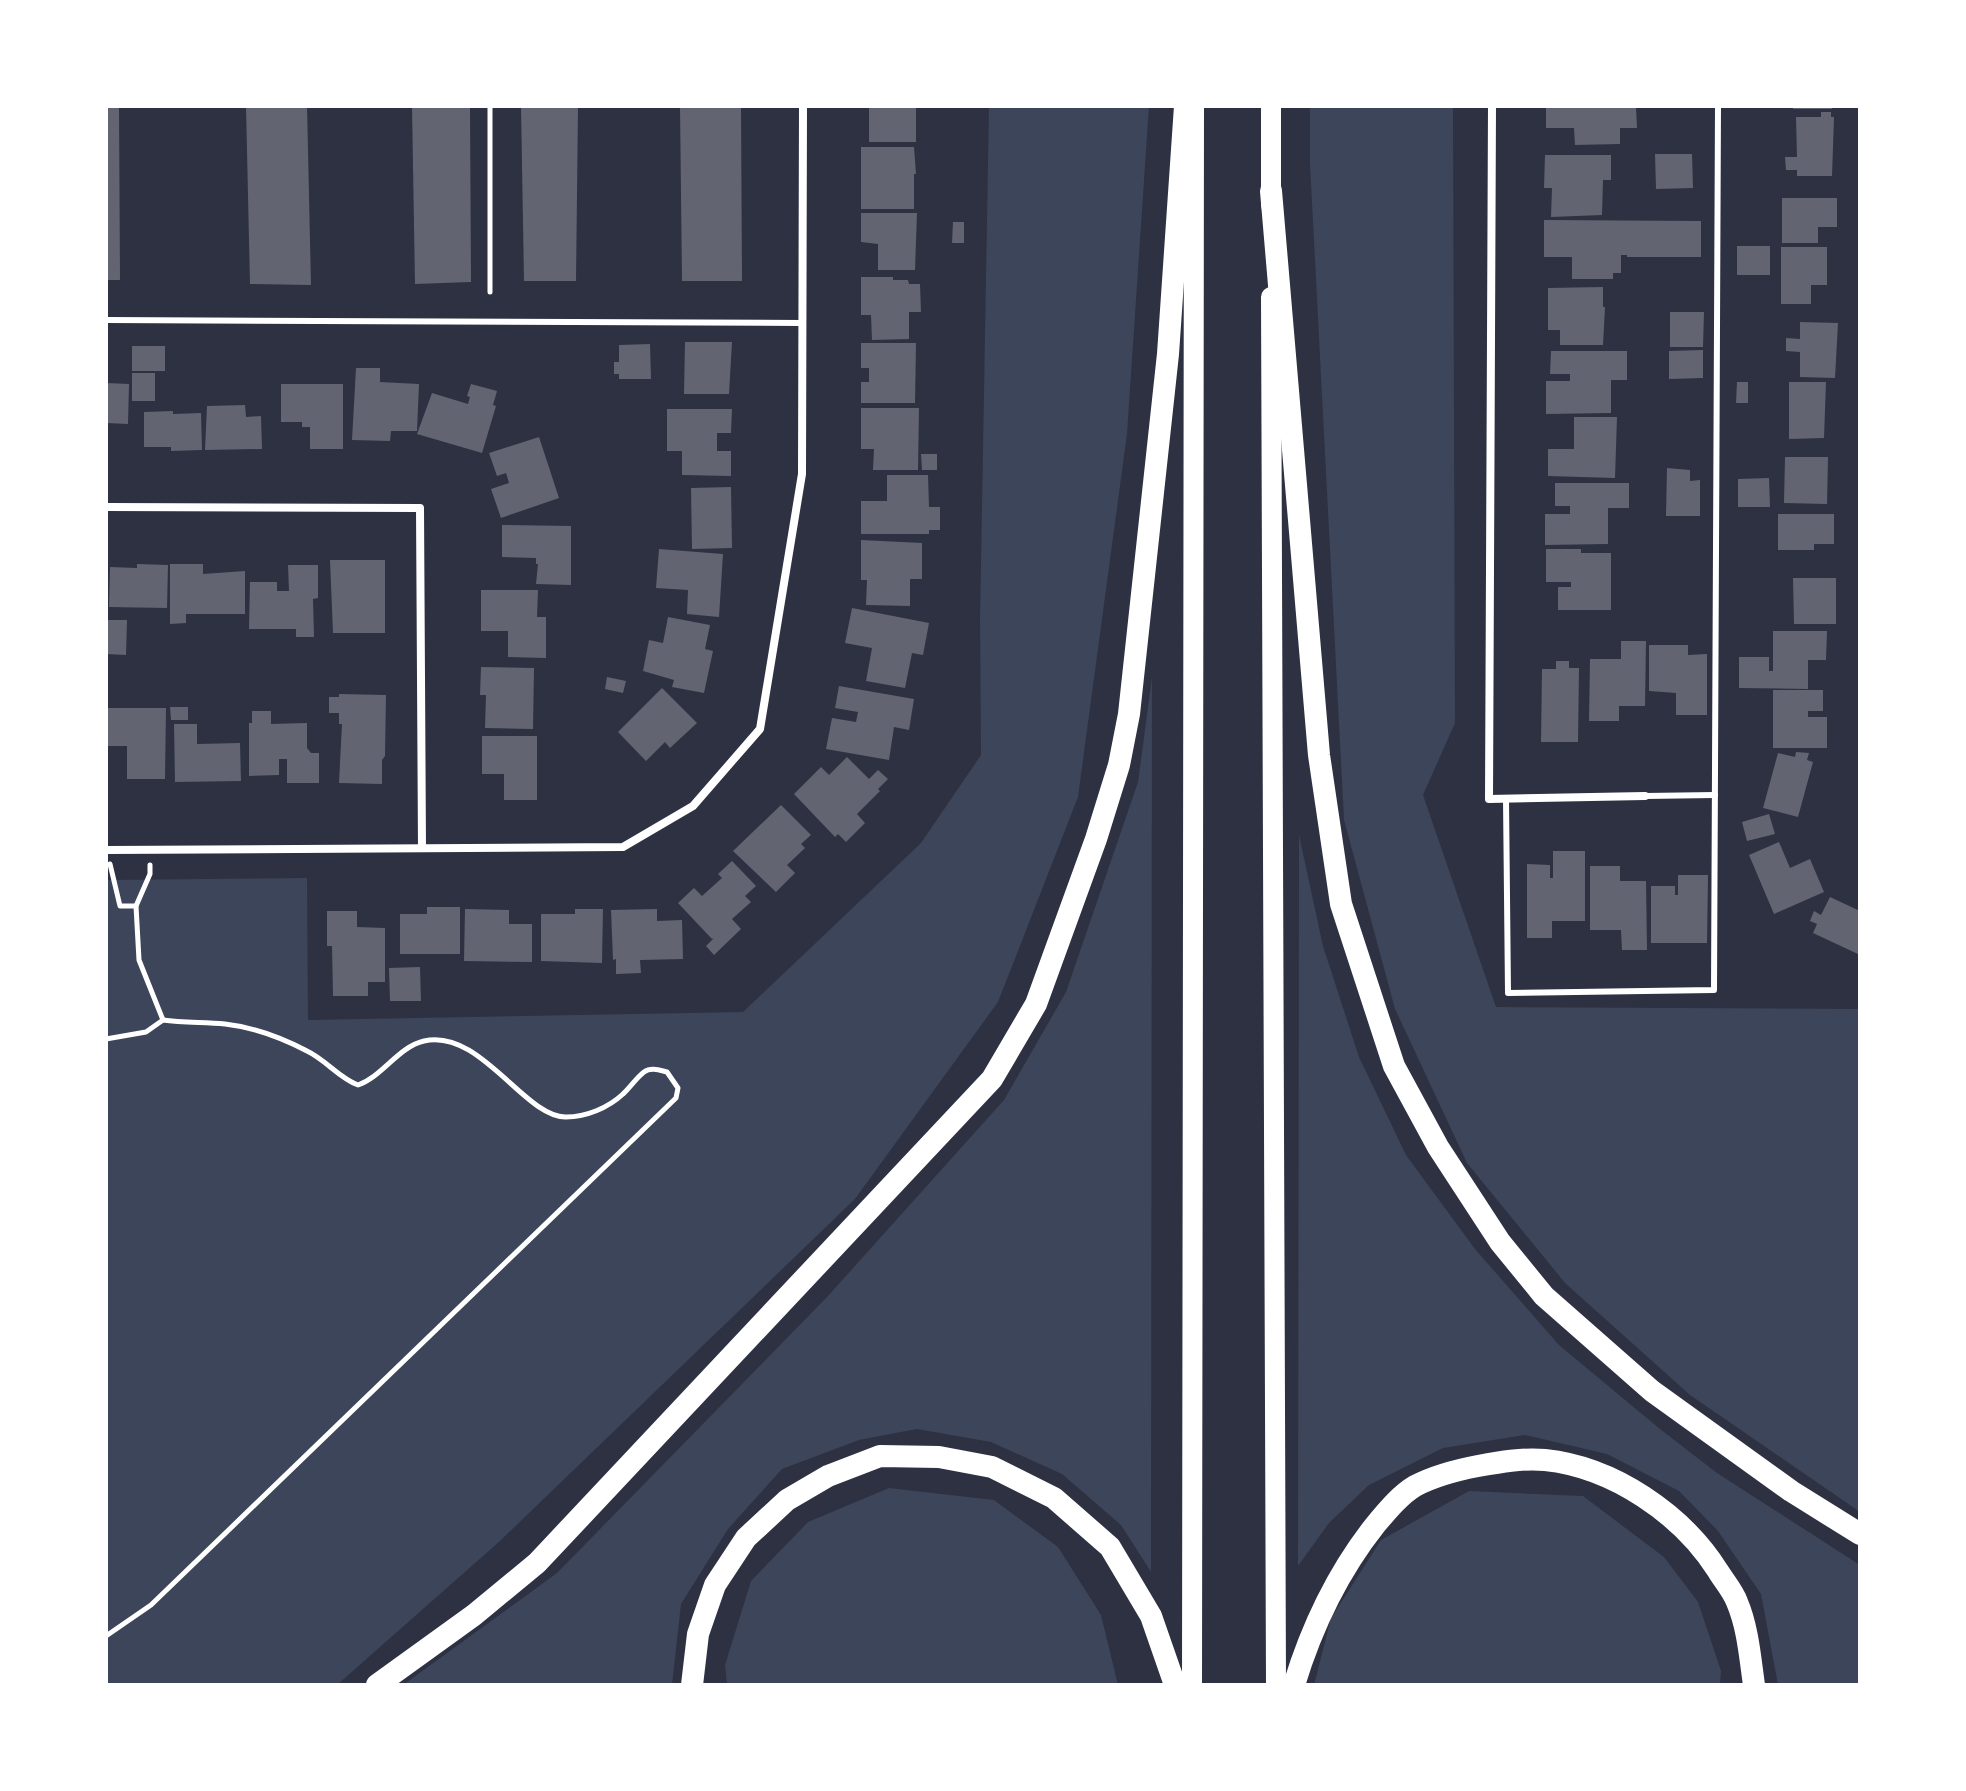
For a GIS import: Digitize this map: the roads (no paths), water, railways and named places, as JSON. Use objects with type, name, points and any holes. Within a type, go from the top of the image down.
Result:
[{"type":"highway","points":[[377,1685],[474,1615],[537,1563],[992,1079],[1036,1004],[1096,839],[1119,765],[1129,714],[1168,354],[1185,106]]},
{"type":"highway","points":[[1271,191],[1319,755],[1341,904],[1394,1066],[1438,1147],[1500,1242],[1544,1296],[1652,1391],[1791,1491],[1860,1534]]},
{"type":"highway","points":[[692,1685],[698,1634],[715,1585],[746,1538],[787,1500],[828,1476],[880,1456],[939,1457],[992,1467],[1054,1498],[1110,1547],[1151,1616],[1175,1685]]},
{"type":"highway","points":[[1294,1685],[1307,1642],[1330,1591],[1361,1543],[1390,1508],[1414,1487],[1455,1471],[1506,1461],[1545,1460],[1587,1471],[1637,1493],[1672,1516],[1706,1552],[1737,1600],[1747,1636],[1754,1685]]},
{"type":"main road","points":[[1192,1685],[1194,106]]},
{"type":"main road","points":[[1271,106],[1276,1685]]},
{"type":"street","points":[[107,850],[623,847],[693,806],[760,729],[802,474],[803,106]]},
{"type":"street","points":[[1492,106],[1489,799],[1645,796]]},
{"type":"street","points":[[106,507],[420,508],[422,848]]},
{"type":"lane","points":[[1506,799],[1508,993],[1714,990],[1718,106]]},
{"type":"lane","points":[[106,320],[802,323]]},
{"type":"lane","points":[[1645,796],[1715,795]]}]
